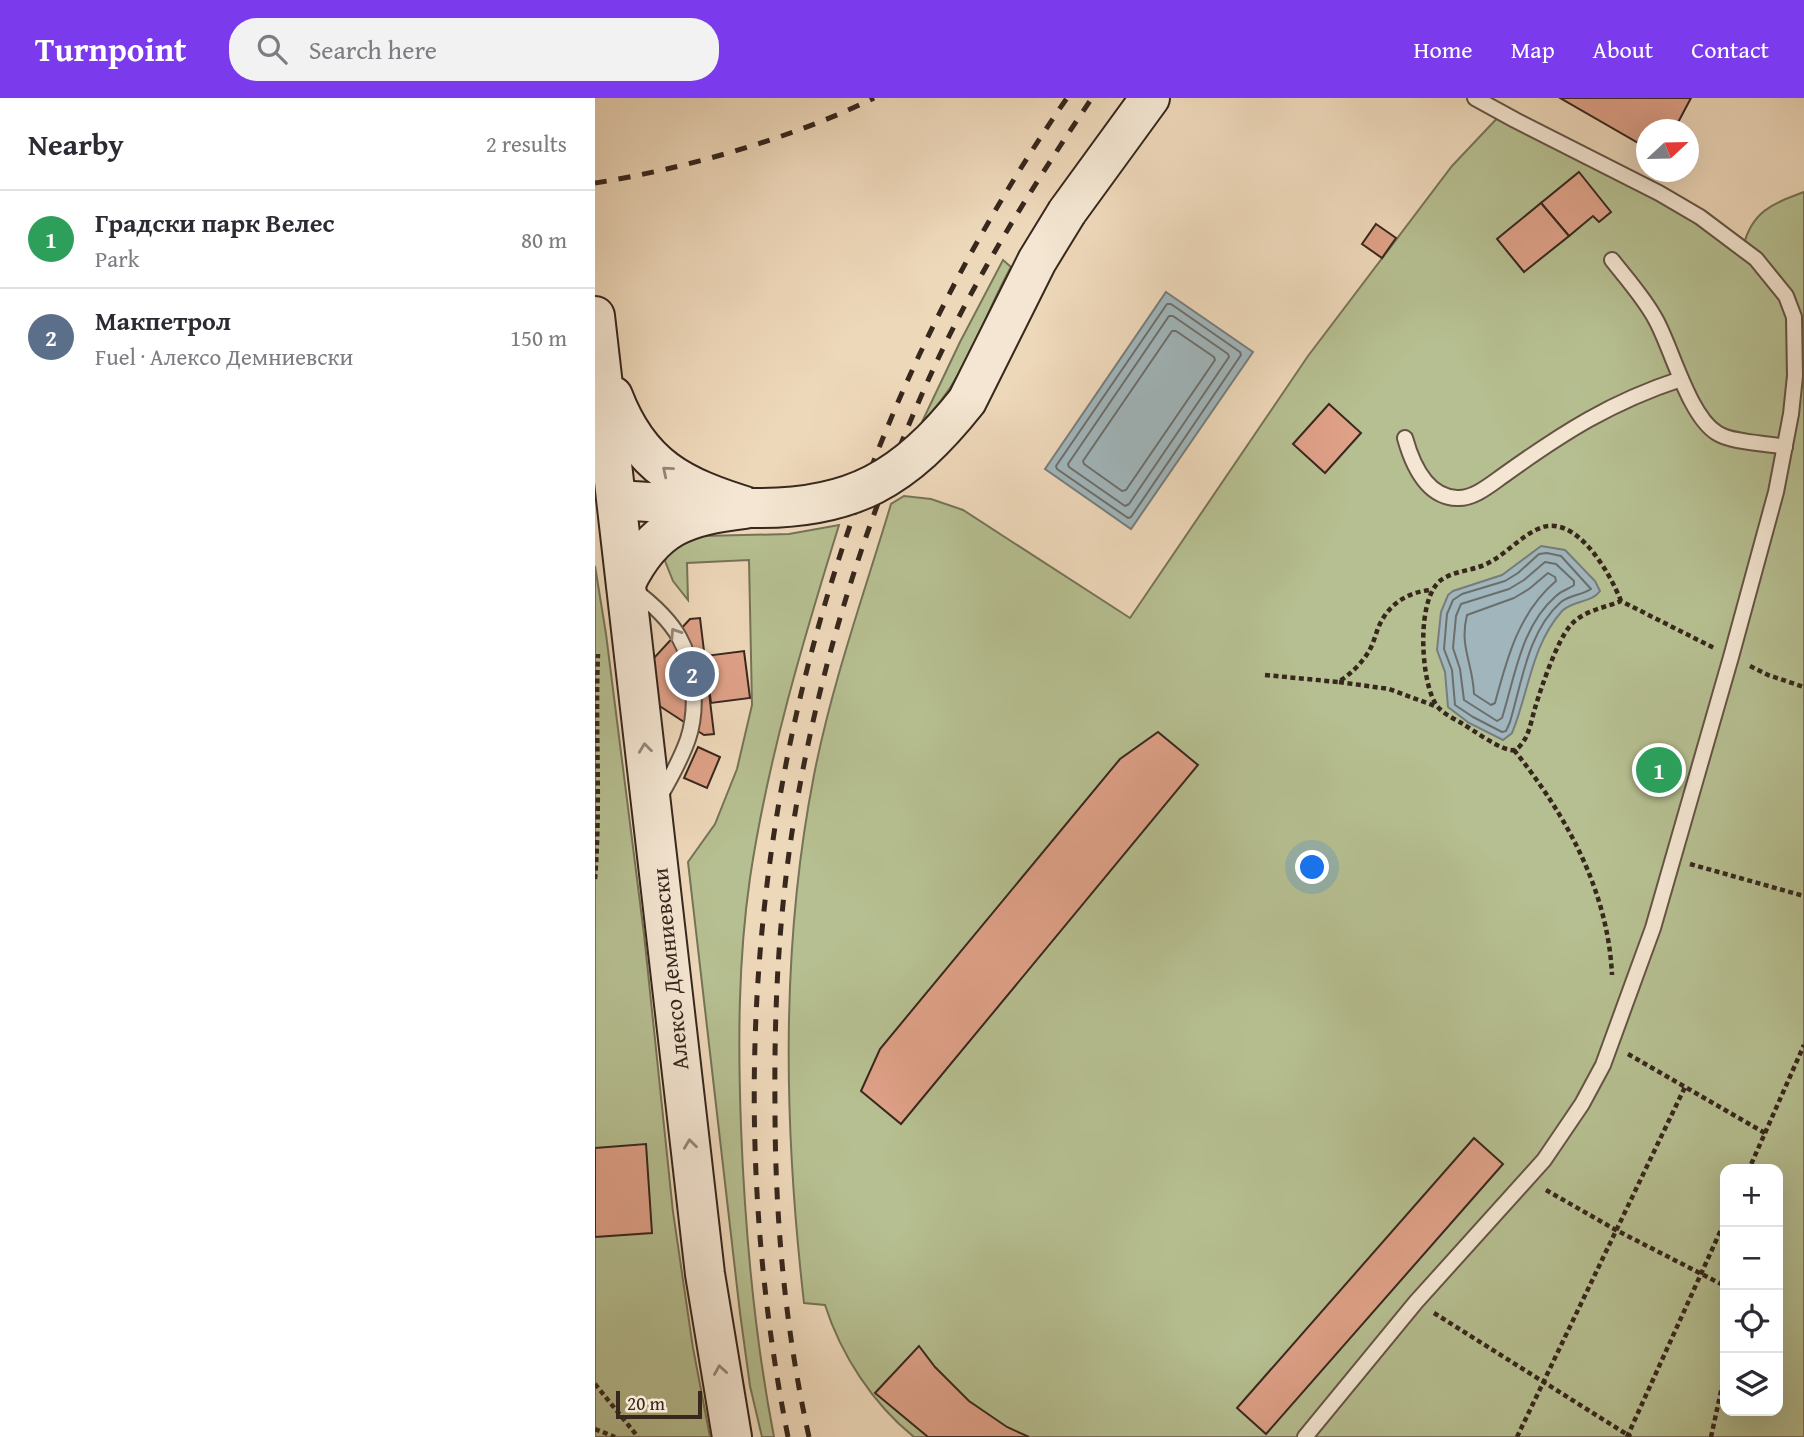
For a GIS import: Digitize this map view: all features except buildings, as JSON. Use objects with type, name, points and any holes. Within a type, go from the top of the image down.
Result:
[{"type":"main road","points":[[606,509],[783,509],[842,499],[883,481],[916,457],[967,401],[1037,261],[1067,212],[1150,98]]},
{"type":"main road","points":[[598,339],[623,421],[646,452],[682,483],[751,508]]},
{"type":"main road","points":[[595,402],[598,339]]},
{"type":"main road","name":"Алексо Демниевски","points":[[598,339],[606,509],[626,583],[705,1274],[732,1437]]},
{"type":"main road","points":[[626,583],[641,555],[669,530],[698,517],[751,508]]},
{"type":"lane","points":[[1305,1437],[1416,1302],[1550,1151],[1598,1076],[1653,928],[1731,656],[1776,492],[1786,446],[1794,385],[1795,328],[1786,296],[1771,275],[1743,248],[1683,207],[1475,98]]},
{"type":"lane","points":[[1612,260],[1656,320],[1681,379],[1709,426],[1718,434],[1786,446]]},
{"type":"lane","points":[[1405,438],[1414,463],[1427,484],[1442,494],[1465,498],[1480,491],[1550,441],[1582,422],[1624,400],[1681,379]]},
{"type":"lane","points":[[626,583],[661,613],[679,637],[689,666],[692,691],[692,724],[687,741],[652,811]]},
{"type":"path","points":[[1437,707],[1431,695],[1422,649],[1424,624],[1432,590],[1441,580],[1487,565],[1528,534],[1540,527],[1553,525],[1567,530],[1588,547],[1609,574],[1621,601],[1767,675],[1804,687]]},
{"type":"path","points":[[1338,682],[1352,671],[1369,651],[1382,620],[1390,609],[1409,595],[1432,590]]},
{"type":"path","points":[[1265,675],[1389,689],[1437,707],[1506,749],[1514,750],[1526,737],[1543,682],[1568,628],[1580,615],[1621,601]]},
{"type":"path","points":[[595,879],[598,848],[595,684],[599,646]]},
{"type":"path","points":[[1514,750],[1562,817],[1585,862],[1608,940],[1612,984]]},
{"type":"path","points":[[1673,859],[1804,897]]},
{"type":"path","points":[[1611,1045],[1765,1133]]},
{"type":"path","points":[[1751,1164],[1804,1045]]},
{"type":"path","points":[[1517,1437],[1542,1380],[1685,1087]]},
{"type":"path","points":[[1527,1179],[1616,1230],[1720,1284]]},
{"type":"path","points":[[1416,1302],[1629,1436],[1722,1227]]},
{"type":"path","points":[[595,1384],[638,1437]]},
{"type":"path","points":[[1711,1437],[1720,1396]]},
{"type":"path","points":[[595,1429],[615,1437]]},
{"type":"green space","points":[[1502,113],[1743,247],[1758,217],[1773,205],[1804,192],[1804,1437],[914,1437],[885,1409],[860,1377],[840,1342],[825,1305],[804,1303],[789,1105],[795,906],[803,840],[821,741],[891,504],[904,496],[931,499],[963,510],[1130,618],[1308,356],[1452,166]]},
{"type":"green space","points":[[1003,260],[1011,267],[962,368],[922,422],[960,342]]},
{"type":"green space","points":[[839,525],[800,656],[766,789],[750,878],[743,940],[739,1065],[745,1205],[751,1282],[774,1437],[762,1437],[750,1386],[740,1313],[688,862],[715,824],[737,769],[752,705],[749,560],[687,563],[688,600],[673,581],[665,561],[671,551],[703,536],[789,534]]},
{"type":"green space","points":[[595,566],[644,934],[673,1212],[693,1348],[710,1437],[595,1437]]},
{"type":"water","points":[[1166,292],[1253,352],[1131,529],[1045,469]]},
{"type":"water","points":[[1541,546],[1565,550],[1595,581],[1600,591],[1592,598],[1566,607],[1552,625],[1537,654],[1512,733],[1503,740],[1469,723],[1448,707],[1445,672],[1437,650],[1441,612],[1448,595],[1453,591],[1502,575]]},
{"type":"railway","points":[[595,183],[665,169],[774,139],[874,98]]},
{"type":"railway","points":[[788,1437],[762,1261],[754,1085],[764,911],[791,739],[835,571],[896,407],[973,249],[1067,98]]},
{"type":"railway","points":[[809,1437],[794,1355],[779,1232],[775,1073],[776,1006],[783,905],[791,839],[813,722],[843,607],[861,551],[926,385],[962,310],[1003,238],[1092,98]]},
{"type":"place","name":"Макпетрол","points":[[692,674]]},
{"type":"place","name":"Градски парк Велес","points":[[1659,770]]}]
